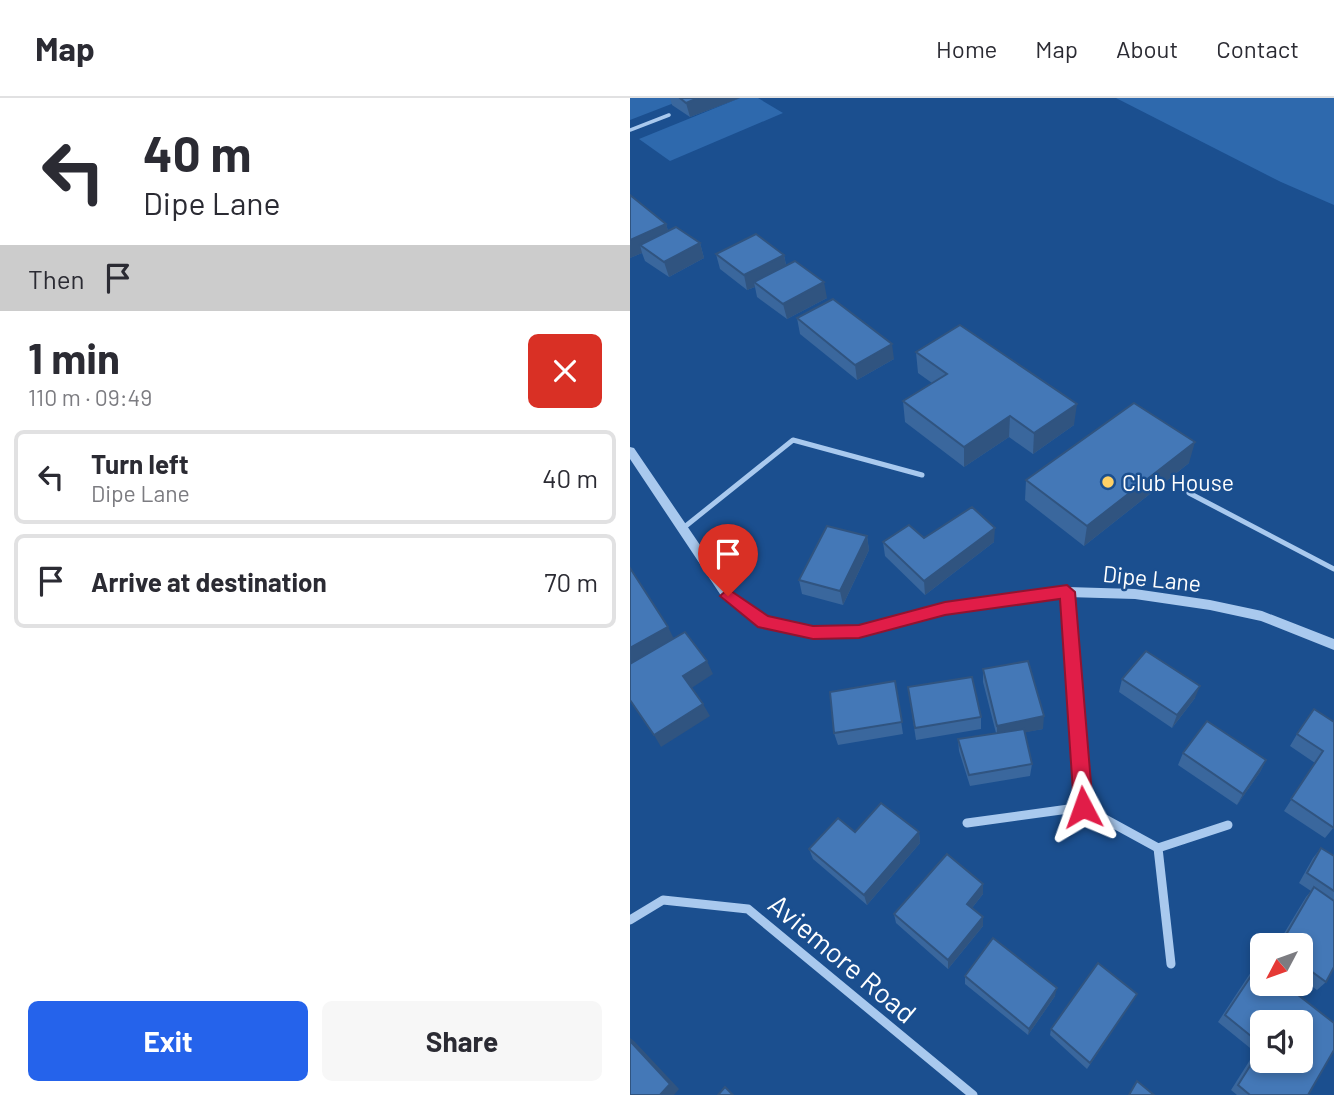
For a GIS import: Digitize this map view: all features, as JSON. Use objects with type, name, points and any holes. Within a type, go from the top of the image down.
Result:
[{"type":"street","name":"Dipe Lane","points":[[630,451],[728,596],[764,622],[813,633],[859,632],[945,608],[1067,592],[1135,594],[1262,616],[1333,643]]},
{"type":"street","points":[[1067,592],[1083,807]]},
{"type":"street","points":[[967,824],[1083,807],[1158,848],[1227,825]]},
{"type":"street","points":[[1158,848],[1171,964]]},
{"type":"street","name":"Aviemore Road","points":[[630,920],[663,900],[748,909],[973,1095]]},
{"type":"lane","points":[[630,130],[668,115]]},
{"type":"lane","points":[[682,529],[793,440],[922,475]]},
{"type":"lane","points":[[1189,493],[1334,569]]},
{"type":"shaded area","points":[[630,98],[687,98],[630,120]]},
{"type":"shaded area","points":[[740,98],[758,98],[783,113],[670,161],[639,139]]},
{"type":"shaded area","points":[[1116,98],[1334,98],[1334,205],[1281,182]]},
{"type":"building","points":[[680,98],[698,98],[686,103]]},
{"type":"building","points":[[630,195],[666,224],[630,240]]},
{"type":"building","points":[[676,227],[700,243],[664,262],[640,245]]},
{"type":"building","points":[[756,234],[784,255],[744,275],[716,254]]},
{"type":"building","points":[[795,261],[824,282],[783,304],[754,282]]},
{"type":"building","points":[[833,299],[892,344],[855,365],[797,318]]},
{"type":"building","points":[[960,325],[1077,404],[1034,433],[1010,416],[964,447],[903,401],[947,374],[916,352]]},
{"type":"building","name":"Club House","points":[[1134,403],[1195,442],[1087,526],[1026,480]]},
{"type":"building","points":[[972,507],[995,528],[924,581],[883,542],[909,525],[924,538]]},
{"type":"building","points":[[827,526],[867,536],[840,591],[799,580]]},
{"type":"building","points":[[630,568],[668,627],[630,648]]},
{"type":"building","points":[[685,632],[707,661],[683,676],[703,704],[654,735],[630,700],[630,664]]},
{"type":"building","points":[[1146,651],[1200,686],[1177,715],[1122,679]]},
{"type":"building","points":[[1028,661],[1044,716],[997,726],[983,669]]},
{"type":"building","points":[[972,677],[981,717],[915,728],[908,687]]},
{"type":"building","points":[[895,681],[902,722],[834,733],[830,692]]},
{"type":"building","points":[[1314,709],[1334,722],[1334,828],[1291,799],[1323,751],[1297,734]]},
{"type":"building","points":[[1207,721],[1266,760],[1243,794],[1183,753]]},
{"type":"building","points":[[1024,729],[1032,764],[969,775],[958,739]]},
{"type":"building","points":[[881,803],[919,832],[864,895],[809,849],[838,818],[855,832]]},
{"type":"building","points":[[1321,848],[1334,856],[1334,891],[1307,873]]},
{"type":"building","points":[[947,854],[983,884],[967,904],[983,917],[948,960],[894,914]]},
{"type":"building","points":[[1314,887],[1334,901],[1334,967],[1326,982],[1313,972],[1313,933],[1287,933]]},
{"type":"building","points":[[993,938],[1057,988],[1029,1029],[965,976]]},
{"type":"building","points":[[1098,963],[1137,994],[1090,1063],[1051,1029]]},
{"type":"building","points":[[1250,978],[1250,996],[1299,996],[1334,1023],[1334,1050],[1308,1095],[1250,1095],[1238,1085],[1250,1066],[1250,1073],[1313,1073],[1313,1010],[1250,1010],[1250,1035],[1225,1015]]},
{"type":"building","points":[[630,1041],[670,1084],[660,1095],[630,1095]]},
{"type":"building","points":[[1137,1081],[1154,1095],[1129,1095]]},
{"type":"building","points":[[725,1087],[733,1095],[718,1095]]},
{"type":"place","name":"Club House","points":[[1108,482]]},
{"type":"route","points":[[728,596],[764,622],[813,633],[859,632],[945,608],[1067,592],[1083,807]]}]
